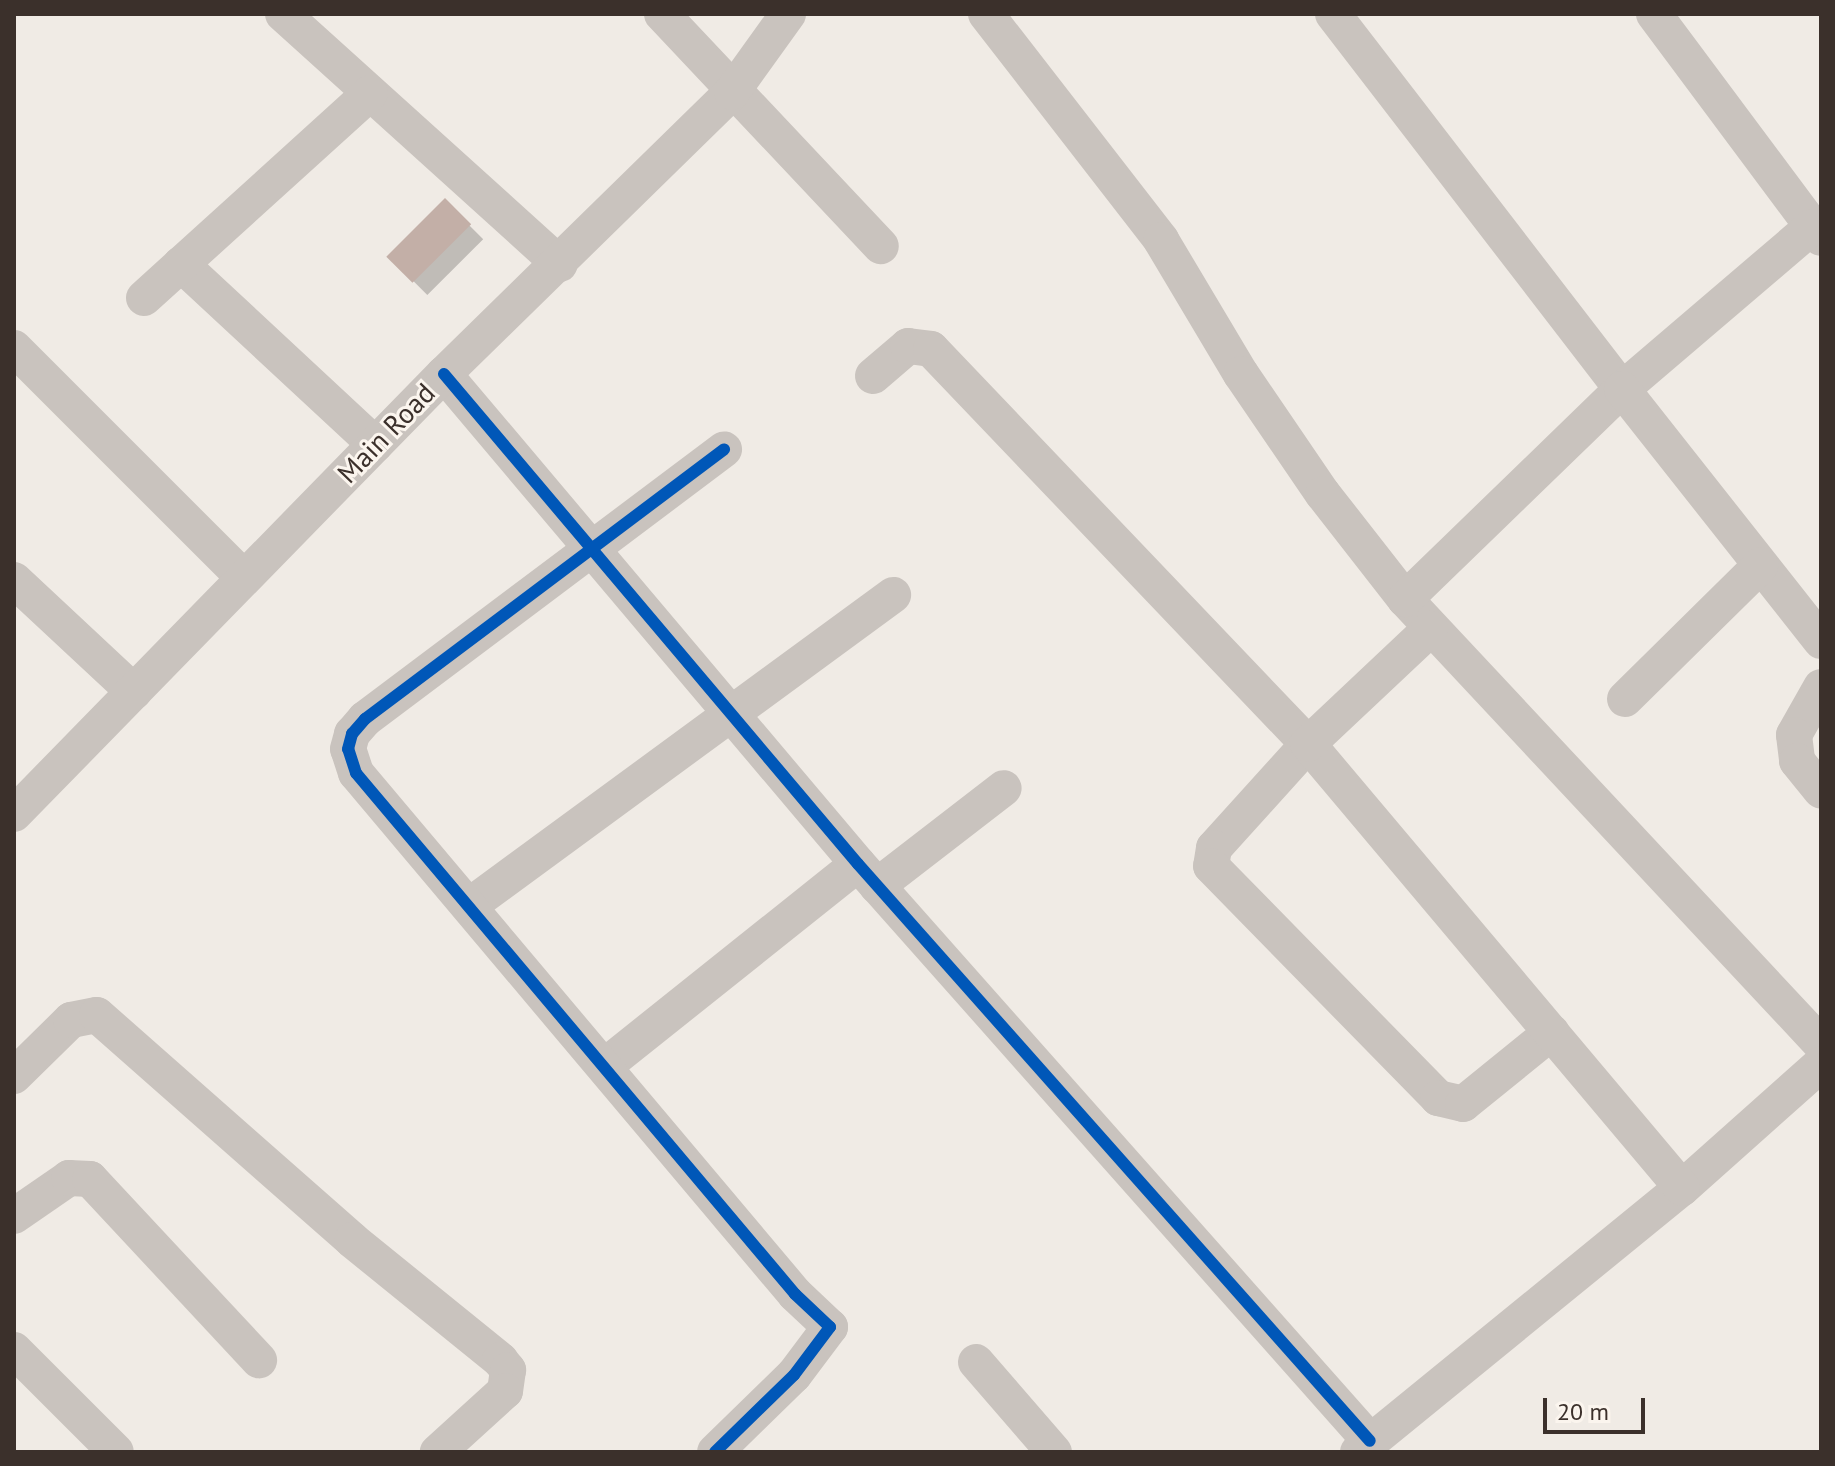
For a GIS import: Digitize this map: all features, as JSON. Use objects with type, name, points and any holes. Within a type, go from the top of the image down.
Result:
[{"type":"street","points":[[283,14],[560,264]]},
{"type":"street","points":[[662,14],[732,92],[881,246]]},
{"type":"street","name":"Main Road","points":[[14,814],[444,374],[560,264],[732,92],[788,14]]},
{"type":"street","points":[[986,14],[1161,240],[1266,410],[1405,599],[1821,1044]]},
{"type":"street","points":[[1333,14],[1821,641]]},
{"type":"street","points":[[1405,599],[1622,389],[1816,233],[1654,14]]},
{"type":"street","points":[[144,298],[370,93]]},
{"type":"street","points":[[181,264],[375,444]]},
{"type":"street","points":[[873,376],[908,346],[931,349],[1308,744],[1682,1188]]},
{"type":"street","points":[[14,348],[244,578]]},
{"type":"street","points":[[444,374],[867,875],[1364,1447],[1682,1188],[1821,1064]]},
{"type":"street","points":[[715,1452],[794,1375],[830,1327],[795,1294],[606,1065],[356,773],[348,749],[352,734],[590,547],[724,449]]},
{"type":"street","points":[[1625,699],[1760,566]]},
{"type":"street","points":[[14,580],[134,692]]},
{"type":"street","points":[[469,906],[893,595]]},
{"type":"street","points":[[1430,629],[1308,744],[1214,848],[1211,866],[1219,878],[1450,1104],[1476,1095],[1552,1032]]},
{"type":"street","points":[[1821,687],[1794,735],[1797,761],[1821,791]]},
{"type":"street","points":[[606,1065],[867,875],[1004,788]]},
{"type":"street","points":[[14,1076],[71,1020],[97,1015],[352,1240],[500,1360],[508,1370],[505,1391],[438,1452]]},
{"type":"street","points":[[14,1216],[69,1178],[90,1179],[259,1360]]},
{"type":"street","points":[[14,1350],[116,1452]]},
{"type":"street","points":[[976,1362],[1054,1452]]},
{"type":"building","points":[[445,198],[471,224],[412,283],[386,257]]},
{"type":"cycle path","points":[[444,374],[858,864],[1370,1441]]},
{"type":"cycle path","points":[[715,1452],[794,1375],[830,1327],[795,1294],[356,773],[348,749],[352,734],[365,719],[724,449]]}]
